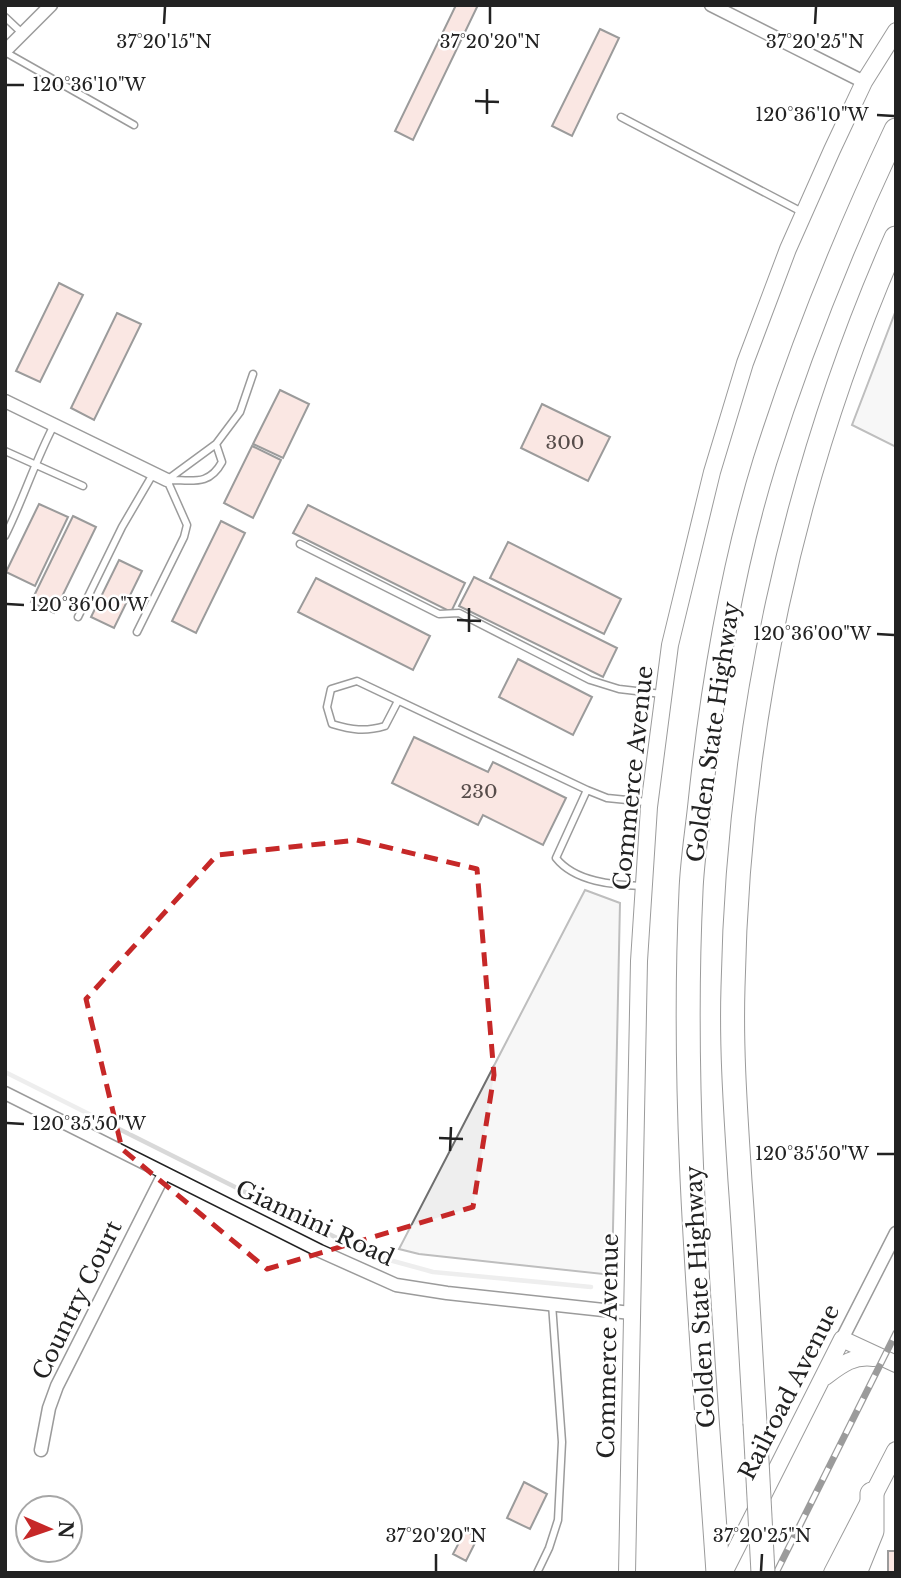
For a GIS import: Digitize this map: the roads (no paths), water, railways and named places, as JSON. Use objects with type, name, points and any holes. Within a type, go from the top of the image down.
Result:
[{"type":"highway","name":"Golden State Highway","points":[[718,1573],[695,1251],[688,1064],[691,890],[707,736],[734,585],[764,464],[805,344],[853,220],[896,130]]},
{"type":"highway","name":"Golden State Highway","points":[[763,1573],[734,1077],[732,989],[739,843],[753,732],[772,622],[795,520],[846,362],[896,238]]},
{"type":"highway","points":[[855,1573],[872,1531],[872,1494]]},
{"type":"main road","points":[[833,1573],[896,1451]]},
{"type":"street","points":[[5,52],[51,5]]},
{"type":"street","points":[[711,5],[864,82]]},
{"type":"street","name":"Commerce Avenue","points":[[627,1573],[639,961],[649,802],[670,645],[712,472],[745,363],[804,213],[864,82],[896,31]]},
{"type":"street","points":[[5,401],[167,480]]},
{"type":"street","name":"Giannini Road","points":[[5,1093],[320,1251],[396,1285],[447,1293],[631,1312]]},
{"type":"street","name":"Country Court","points":[[41,1450],[49,1408],[57,1386],[164,1174]]},
{"type":"street","name":"Railroad Avenue","points":[[723,1573],[896,1233]]},
{"type":"street","points":[[842,1339],[889,1362]]},
{"type":"street","points":[[821,1381],[855,1358],[865,1357],[889,1362]]},
{"type":"lane","points":[[5,17],[23,33]]},
{"type":"lane","points":[[5,52],[134,125]]},
{"type":"lane","points":[[621,117],[804,213]]},
{"type":"lane","points":[[167,480],[216,444],[240,412],[253,374]]},
{"type":"lane","points":[[5,536],[36,467],[40,451],[54,425]]},
{"type":"lane","points":[[167,480],[207,480],[214,475],[222,462],[216,444]]},
{"type":"lane","points":[[5,451],[83,486]]},
{"type":"lane","points":[[78,617],[122,527],[153,474]]},
{"type":"lane","points":[[137,632],[184,537],[187,525],[167,480]]},
{"type":"lane","points":[[300,544],[439,614],[459,613],[590,680],[619,689],[664,694]]},
{"type":"lane","points":[[398,701],[385,726],[371,730],[355,731],[332,724],[327,707],[331,689],[357,681],[607,799],[649,802]]},
{"type":"lane","points":[[587,790],[556,858],[562,866],[603,884],[644,887]]},
{"type":"lane","points":[[537,1573],[558,1520],[562,1442],[552,1304]]},
{"type":"waterway","points":[[5,1072],[371,1255],[433,1272],[591,1287]]},
{"type":"railway","points":[[776,1573],[896,1333]]}]
